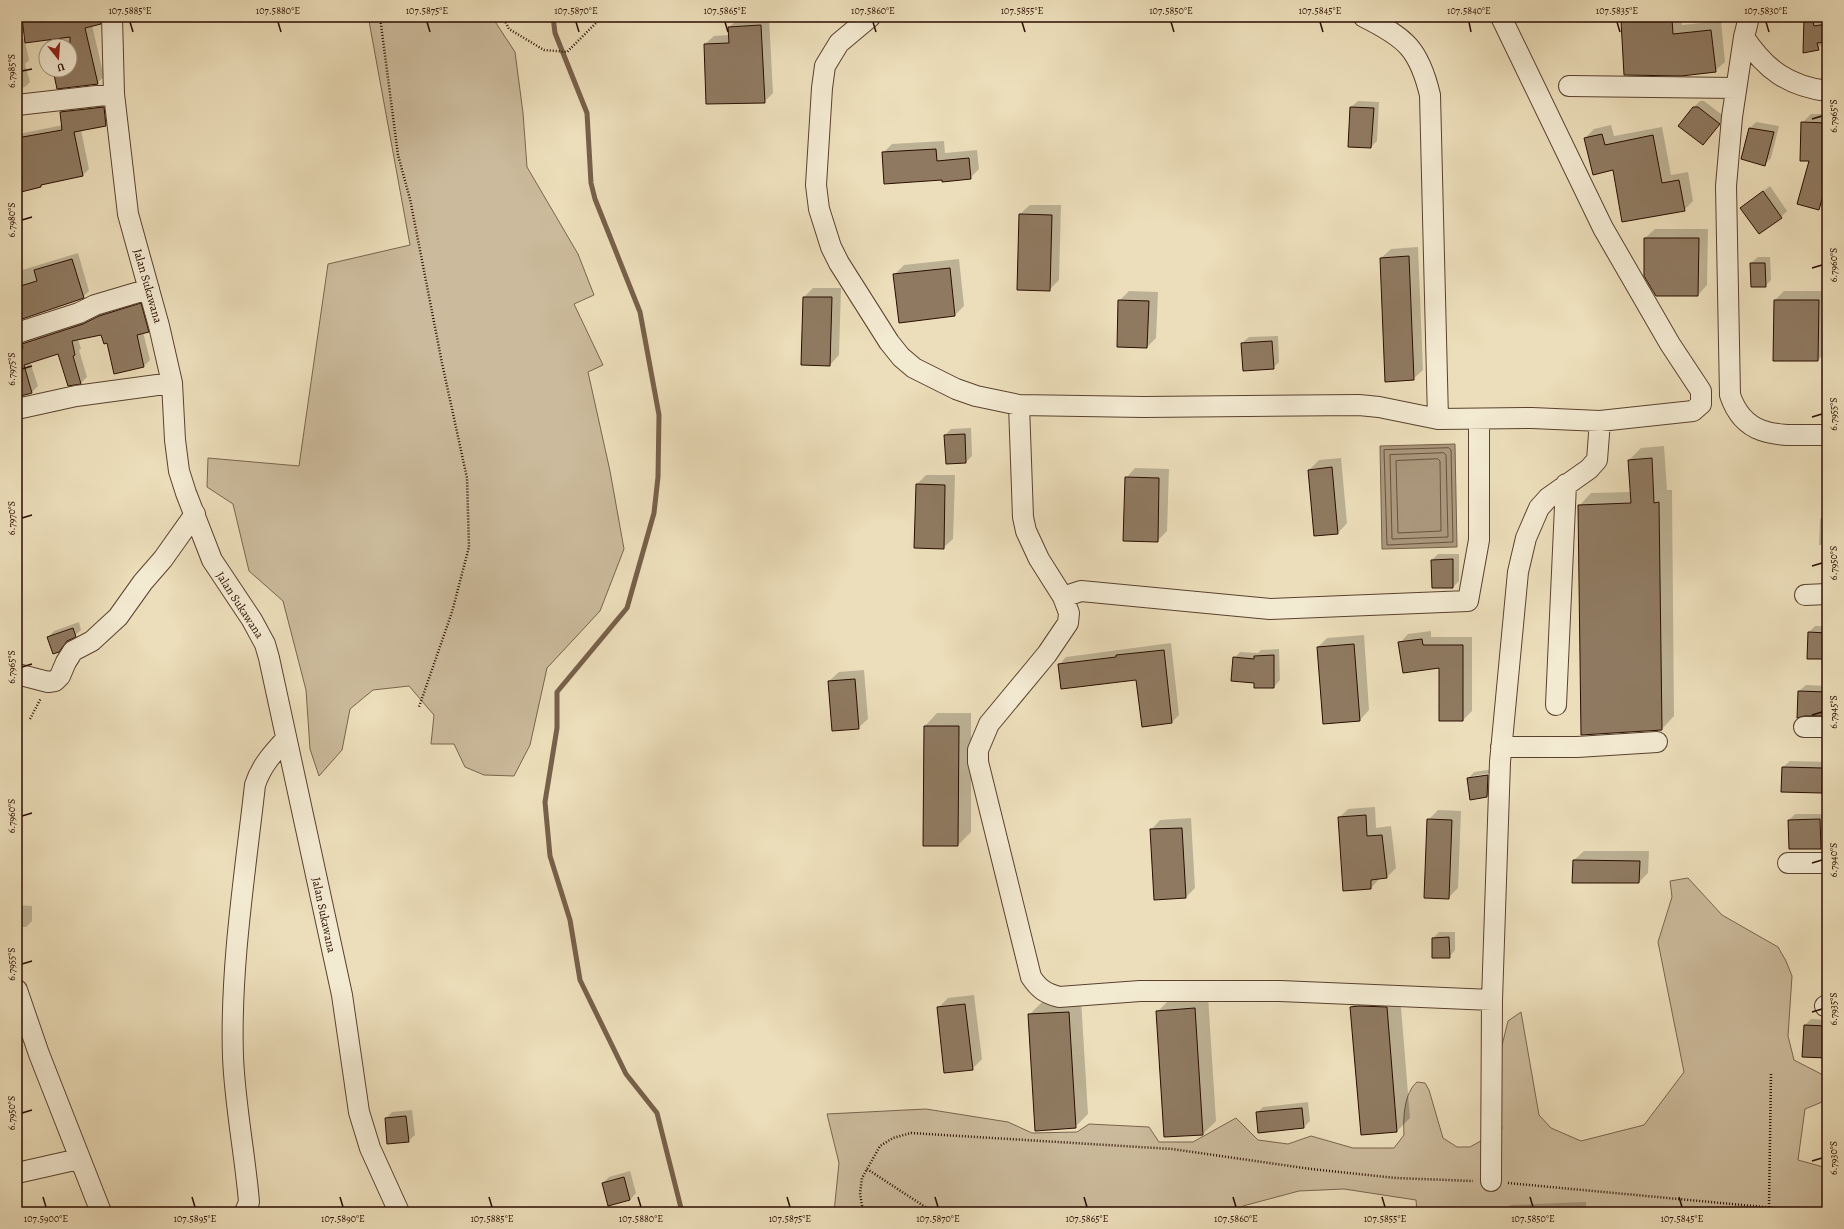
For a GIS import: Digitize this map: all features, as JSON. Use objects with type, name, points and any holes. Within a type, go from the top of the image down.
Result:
[{"type":"street","name":"Jalan Sukawana","points":[[112,17],[114,94],[128,214],[149,289],[172,383],[175,440],[179,471],[205,544],[218,571],[252,620],[265,644],[342,995],[359,1112],[370,1148],[399,1212]]},
{"type":"street","points":[[870,17],[839,43],[828,61],[823,76],[816,185],[819,209],[831,247],[866,309],[901,357],[914,368],[956,389],[976,396],[1019,405],[1136,407],[1370,406],[1438,419],[1532,418],[1600,421],[1693,411],[1701,404],[1701,391],[1670,344],[1604,228],[1501,17]]},
{"type":"street","points":[[1364,17],[1397,36],[1415,52],[1427,81],[1430,95],[1438,419]]},
{"type":"street","points":[[1749,17],[1744,37],[1736,88],[1726,186],[1730,395],[1735,408],[1742,418],[1748,425],[1759,430],[1769,434],[1827,435]]},
{"type":"street","points":[[1744,37],[1756,55],[1770,69],[1801,84],[1827,91]]},
{"type":"street","points":[[1568,86],[1736,88]]},
{"type":"street","points":[[17,105],[114,94]]},
{"type":"street","points":[[17,333],[79,314],[95,305],[149,289]]},
{"type":"street","points":[[17,409],[76,396],[172,383]]},
{"type":"street","points":[[1019,405],[1023,517],[1026,531],[1039,559],[1063,596],[1068,613],[1068,624],[1064,632],[989,724],[978,750],[981,775],[994,822],[1031,977],[1038,987],[1047,993],[1059,997],[1140,991],[1280,991],[1492,1000]]},
{"type":"street","points":[[1063,596],[1081,591],[1270,610],[1468,601],[1479,540],[1479,419]]},
{"type":"street","points":[[1491,1181],[1492,1000],[1501,747],[1518,572],[1532,521],[1539,508],[1548,498],[1589,469],[1597,460],[1600,421]]},
{"type":"street","points":[[1556,705],[1566,484]]},
{"type":"street","points":[[17,674],[48,682],[55,681],[60,676],[73,651],[92,640],[118,617],[143,582],[163,559],[194,514]]},
{"type":"street","points":[[1805,595],[1827,594]]},
{"type":"street","points":[[1804,727],[1827,727]]},
{"type":"street","points":[[245,1212],[249,1202],[233,1057],[235,997],[242,892],[255,785],[258,775],[265,762],[286,739]]},
{"type":"street","points":[[1501,747],[1577,747],[1657,742]]},
{"type":"street","points":[[1788,863],[1827,863]]},
{"type":"street","points":[[17,990],[38,1054],[101,1212]]},
{"type":"street","points":[[17,1173],[79,1159]]},
{"type":"path","points":[[380,17],[398,155],[410,198],[442,363],[467,478],[469,547],[452,612],[419,707]]},
{"type":"path","points":[[503,17],[509,29],[544,50],[567,52],[602,17]]},
{"type":"path","points":[[1769,1207],[1771,1073]]},
{"type":"path","points":[[863,1212],[860,1193],[862,1178],[880,1146],[893,1138],[911,1133],[1172,1150],[1311,1169],[1396,1178],[1491,1181],[1817,1212]]},
{"type":"path","points":[[867,1169],[934,1212]]},
{"type":"shaded area","points":[[373,17],[492,17],[515,52],[523,113],[527,167],[578,254],[594,295],[574,304],[603,365],[588,372],[610,471],[624,549],[600,611],[547,668],[530,745],[514,776],[484,775],[465,767],[454,744],[431,744],[434,715],[409,686],[373,690],[350,709],[342,750],[319,776],[310,749],[306,690],[283,601],[249,571],[233,504],[207,487],[208,458],[299,466],[328,264],[410,245],[369,21]]},
{"type":"shaded area","points":[[1688,878],[1722,915],[1778,947],[1786,961],[1792,976],[1788,1036],[1794,1060],[1827,1077],[1827,1100],[1805,1109],[1798,1160],[1827,1168],[1827,1212],[1417,1212],[1416,1200],[1344,1189],[1299,1191],[1243,1206],[1236,1212],[834,1212],[839,1163],[827,1114],[926,1109],[1008,1122],[1032,1133],[1077,1132],[1089,1124],[1149,1127],[1159,1142],[1193,1142],[1236,1118],[1258,1140],[1288,1144],[1311,1136],[1353,1148],[1394,1148],[1404,1135],[1405,1106],[1409,1093],[1417,1082],[1425,1083],[1429,1090],[1443,1138],[1457,1147],[1470,1147],[1502,1129],[1496,1070],[1508,1021],[1521,1012],[1539,1115],[1551,1128],[1581,1141],[1644,1125],[1684,1072],[1658,942],[1672,897],[1670,881]]},
{"type":"water","points":[[1455,444],[1457,547],[1382,549],[1380,446]]},
{"type":"building","points":[[22,17],[101,17],[101,24],[85,28],[98,84],[57,89],[55,78],[78,78],[78,38],[38,38],[38,41],[25,43]]},
{"type":"building","points":[[1804,17],[1812,17],[1814,26],[1827,24],[1827,42],[1817,43],[1819,50],[1803,53]]},
{"type":"building","points":[[1672,19],[1673,34],[1711,30],[1716,72],[1681,76],[1624,75],[1621,21]]},
{"type":"building","points":[[761,25],[765,103],[706,104],[704,44],[729,43],[728,27]]},
{"type":"building","points":[[104,107],[106,126],[74,132],[83,176],[41,185],[41,187],[17,193],[17,138],[62,130],[60,112]]},
{"type":"building","points":[[1350,107],[1374,108],[1371,148],[1348,147]]},
{"type":"building","points":[[1693,107],[1698,107],[1720,124],[1703,145],[1678,126]]},
{"type":"building","points":[[1801,122],[1827,123],[1827,180],[1819,210],[1797,204],[1809,161],[1800,161]]},
{"type":"building","points":[[1749,128],[1774,132],[1765,166],[1741,159]]},
{"type":"building","points":[[1602,134],[1605,145],[1653,135],[1662,183],[1679,180],[1685,211],[1622,222],[1613,170],[1593,175],[1584,138]]},
{"type":"building","points":[[936,149],[937,161],[969,158],[971,179],[942,182],[942,180],[884,184],[882,152]]},
{"type":"building","points":[[1763,191],[1782,218],[1759,234],[1740,208]]},
{"type":"building","points":[[1019,214],[1052,215],[1050,291],[1017,290]]},
{"type":"building","points":[[1644,238],[1699,238],[1698,296],[1656,296],[1644,276]]},
{"type":"building","points":[[1409,256],[1414,380],[1385,382],[1380,258]]},
{"type":"building","points":[[72,259],[84,298],[19,320],[17,314],[17,287],[37,281],[34,270]]},
{"type":"building","points":[[1750,263],[1765,263],[1766,287],[1751,287]]},
{"type":"building","points":[[950,268],[955,316],[899,323],[893,274]]},
{"type":"building","points":[[803,297],[832,297],[830,366],[801,365]]},
{"type":"building","points":[[1118,300],[1149,301],[1147,348],[1117,347]]},
{"type":"building","points":[[1774,300],[1819,300],[1818,361],[1773,361]]},
{"type":"building","points":[[141,303],[149,332],[137,335],[144,367],[114,374],[107,343],[104,344],[101,335],[72,341],[75,355],[73,356],[81,384],[68,386],[58,354],[24,365],[32,393],[17,397],[17,350],[23,348],[22,344],[83,324],[99,316]]},
{"type":"building","points":[[1272,341],[1274,369],[1243,371],[1241,343]]},
{"type":"building","points":[[965,434],[966,463],[946,464],[944,435]]},
{"type":"building","points":[[1652,458],[1654,503],[1659,502],[1662,730],[1581,735],[1578,505],[1631,503],[1628,460]]},
{"type":"building","points":[[1332,467],[1338,534],[1314,536],[1308,470]]},
{"type":"building","points":[[1125,477],[1159,478],[1158,542],[1123,541]]},
{"type":"building","points":[[916,484],[945,485],[944,549],[914,548]]},
{"type":"building","points":[[1453,559],[1453,588],[1432,588],[1431,560]]},
{"type":"building","points":[[73,628],[76,637],[67,641],[59,652],[53,654],[47,637]]},
{"type":"building","points":[[1808,632],[1827,633],[1827,659],[1807,659]]},
{"type":"building","points":[[1422,639],[1423,645],[1463,645],[1463,721],[1439,721],[1439,668],[1403,673],[1398,642]]},
{"type":"building","points":[[1354,644],[1360,721],[1323,724],[1317,647]]},
{"type":"building","points":[[1164,650],[1172,723],[1142,727],[1136,680],[1061,689],[1058,664],[1116,657],[1116,655]]},
{"type":"building","points":[[1274,655],[1274,688],[1254,688],[1254,683],[1231,681],[1233,657],[1254,659],[1254,656]]},
{"type":"building","points":[[855,679],[859,729],[832,731],[828,681]]},
{"type":"building","points":[[1798,691],[1827,692],[1827,716],[1804,716],[1797,718]]},
{"type":"building","points":[[924,726],[959,726],[958,846],[923,846]]},
{"type":"building","points":[[1782,767],[1823,768],[1822,793],[1781,792]]},
{"type":"building","points":[[1488,775],[1487,797],[1470,800],[1467,778]]},
{"type":"building","points":[[1366,815],[1367,836],[1382,835],[1387,878],[1371,880],[1371,889],[1343,891],[1338,817]]},
{"type":"building","points":[[1427,819],[1452,820],[1449,899],[1424,898]]},
{"type":"building","points":[[1820,819],[1821,849],[1789,849],[1788,820]]},
{"type":"building","points":[[1182,828],[1186,898],[1154,900],[1150,829]]},
{"type":"building","points":[[1573,860],[1640,861],[1639,883],[1572,883]]},
{"type":"building","points":[[1449,937],[1450,958],[1432,958],[1432,938]]},
{"type":"building","points":[[965,1004],[973,1070],[944,1073],[937,1007]]},
{"type":"building","points":[[1350,1007],[1387,1007],[1397,1132],[1361,1135]]},
{"type":"building","points":[[1195,1008],[1203,1135],[1164,1137],[1156,1011]]},
{"type":"building","points":[[1069,1012],[1076,1128],[1035,1131],[1028,1014]]},
{"type":"building","points":[[1804,1025],[1827,1026],[1827,1058],[1802,1057]]},
{"type":"building","points":[[1302,1108],[1304,1128],[1258,1133],[1256,1112]]},
{"type":"building","points":[[406,1116],[409,1142],[387,1144],[385,1118]]},
{"type":"building","points":[[624,1177],[630,1200],[608,1206],[602,1183]]},
{"type":"waterway","points":[[553,17],[555,33],[587,113],[591,183],[595,199],[640,312],[659,415],[658,477],[654,513],[627,608],[557,692],[557,728],[545,802],[550,856],[570,920],[580,980],[626,1074],[657,1113],[682,1212]]}]
